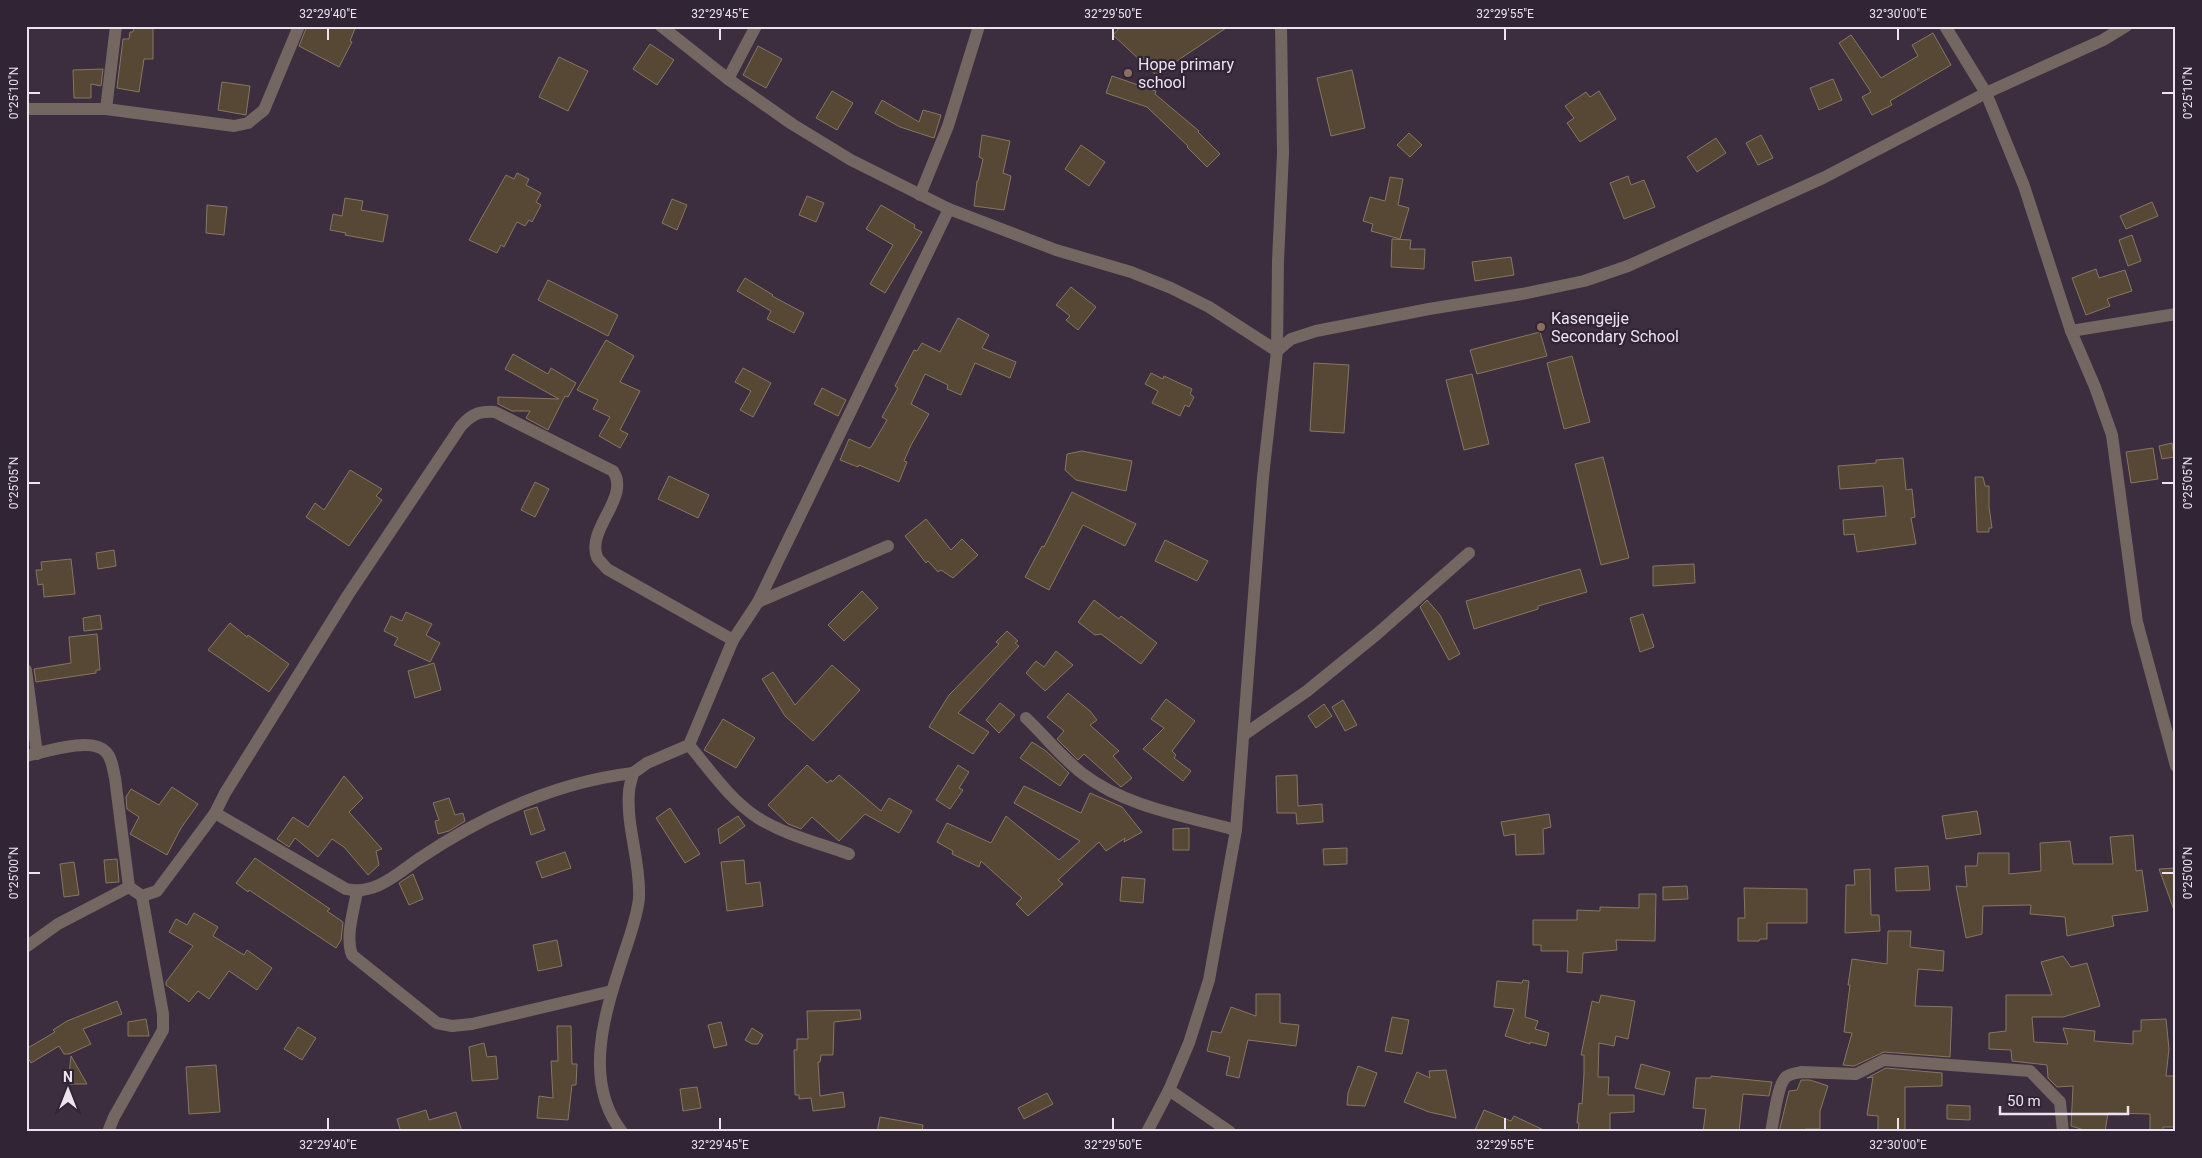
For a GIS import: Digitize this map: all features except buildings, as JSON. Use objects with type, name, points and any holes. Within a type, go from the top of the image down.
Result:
[{"type":"street","points":[[106,109],[116,26]]},
{"type":"street","points":[[26,109],[106,109],[234,126],[248,123],[264,110],[299,26]]},
{"type":"street","points":[[661,26],[728,79],[792,124],[851,160],[949,209],[1056,250],[1131,272],[1171,288],[1209,307],[1277,351]]},
{"type":"street","points":[[728,79],[756,26]]},
{"type":"street","points":[[920,196],[948,126],[980,26]]},
{"type":"street","points":[[1147,1132],[1169,1090],[1189,1043],[1209,980],[1236,830],[1263,477],[1277,351],[1278,261],[1283,153],[1281,26]]},
{"type":"street","points":[[1945,26],[1986,93],[2024,186],[2071,331],[2095,387],[2112,435],[2137,622],[2176,766]]},
{"type":"street","points":[[1277,351],[1291,340],[1316,331],[1429,309],[1522,294],[1584,280],[1628,266],[1823,178],[1986,93],[2103,40],[2126,26]]},
{"type":"street","points":[[215,813],[346,888],[357,891],[375,887],[454,835],[527,802],[571,784],[633,773],[647,763],[689,745],[733,640],[758,602],[949,209]]},
{"type":"street","points":[[2071,331],[2176,314]]},
{"type":"street","points":[[142,896],[157,890],[215,813],[348,595],[462,426],[470,416],[480,411],[495,412],[613,470],[617,476],[618,487],[597,538],[595,551],[597,558],[607,568],[733,640]]},
{"type":"street","points":[[758,602],[888,546]]},
{"type":"street","points":[[1244,734],[1307,691],[1346,660],[1469,552]]},
{"type":"street","points":[[26,670],[32,755],[81,745],[95,745],[106,752],[112,763],[129,887],[142,896],[163,1014],[163,1030],[114,1117],[108,1132]]},
{"type":"street","points":[[1026,718],[1083,774],[1115,794],[1152,808],[1236,830]]},
{"type":"street","points":[[689,745],[732,796],[758,818],[789,833],[849,854]]},
{"type":"street","points":[[622,1132],[611,1118],[603,1094],[599,1073],[601,1043],[612,991],[636,917],[639,898],[639,879],[629,792],[633,773]]},
{"type":"street","points":[[26,947],[58,924],[129,887]]},
{"type":"street","points":[[357,891],[349,938],[349,947],[352,955],[437,1023],[452,1026],[472,1024],[612,991]]},
{"type":"street","points":[[1771,1132],[1782,1083],[1786,1077],[1802,1072],[1856,1074],[1884,1060],[2030,1071],[2060,1102],[2063,1132]]},
{"type":"street","points":[[1169,1090],[1230,1132]]},
{"type":"place","name":"Hope primary school","points":[[1128,73]]},
{"type":"place","name":"Kasengejje Secondary School","points":[[1541,327]]}]
